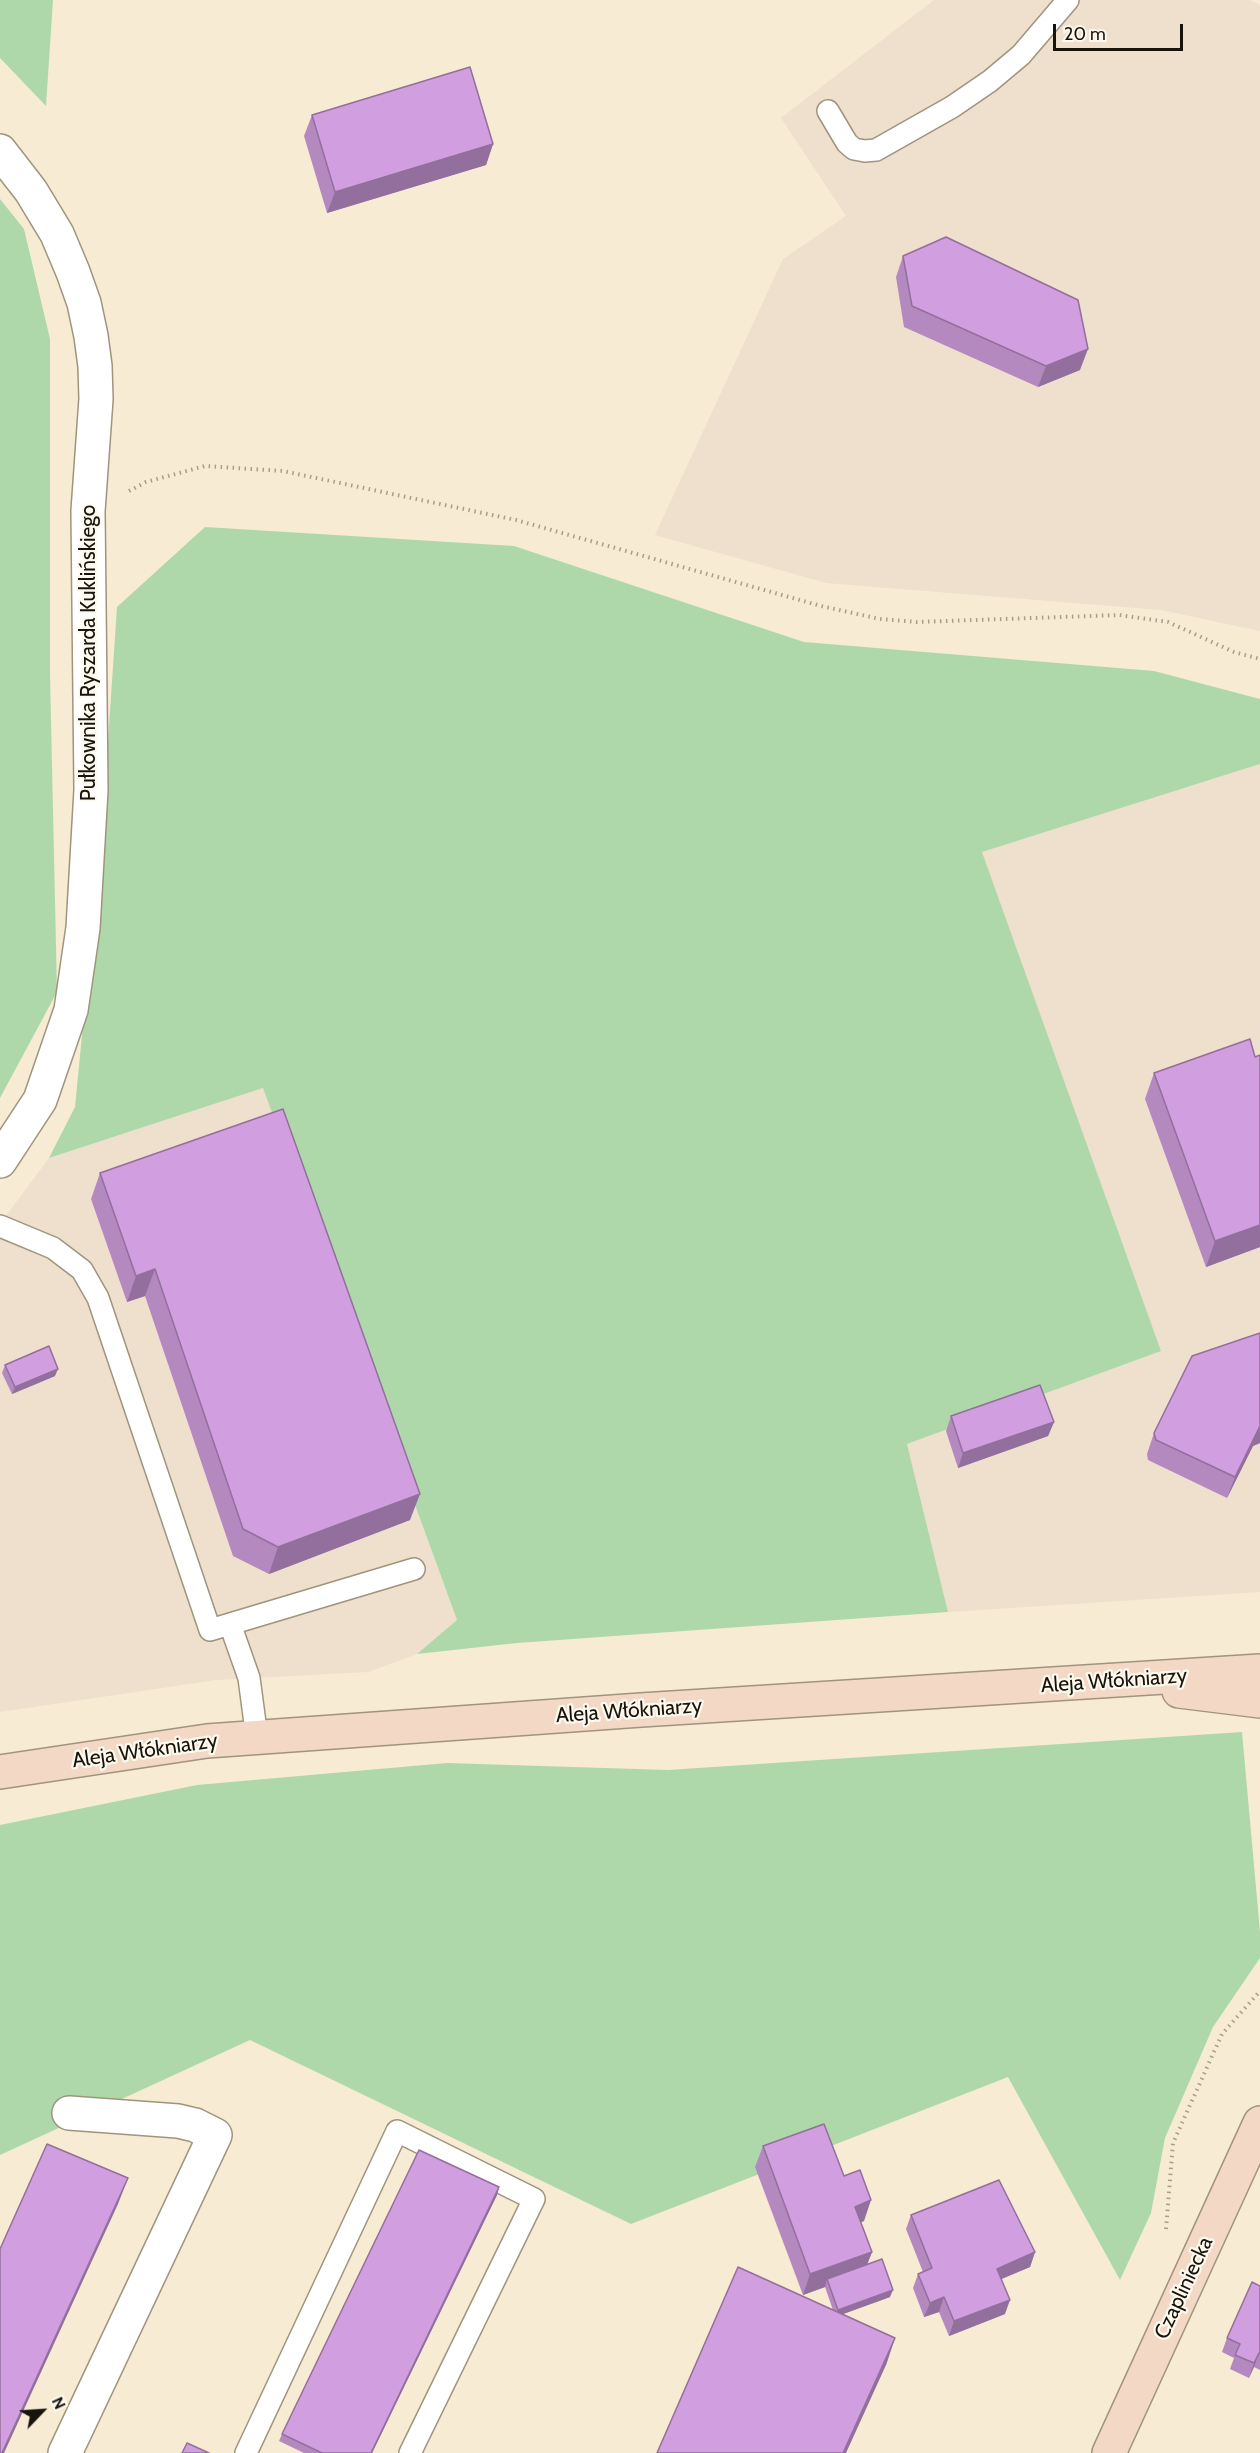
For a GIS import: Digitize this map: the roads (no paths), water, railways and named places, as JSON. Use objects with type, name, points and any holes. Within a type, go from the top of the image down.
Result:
[{"type":"main road","name":"Aleja Włókniarzy","points":[[0,1773],[207,1741],[641,1710],[1260,1671]]},
{"type":"main road","points":[[1106,1682],[1260,1701]]},
{"type":"main road","name":"Czapliniecka","points":[[1109,2453],[1260,2123]]},
{"type":"street","name":"Pułkownika Ryszarda Kuklińskiego","points":[[0,151],[31,191],[57,234],[84,303],[95,366],[96,399],[88,511],[91,790],[83,928],[71,1010],[40,1100],[0,1161]]},
{"type":"street","points":[[65,2453],[215,2135],[195,2125],[178,2121],[69,2113]]},
{"type":"lane","points":[[828,111],[847,143],[854,149],[865,151],[885,146],[952,107],[990,81],[1021,55],[1068,0]]},
{"type":"lane","points":[[0,1226],[53,1248],[82,1270],[98,1298],[210,1630],[414,1569]]},
{"type":"lane","points":[[230,1624],[249,1678],[257,1738]]},
{"type":"lane","points":[[246,2453],[397,2130],[534,2199],[410,2453]]}]
